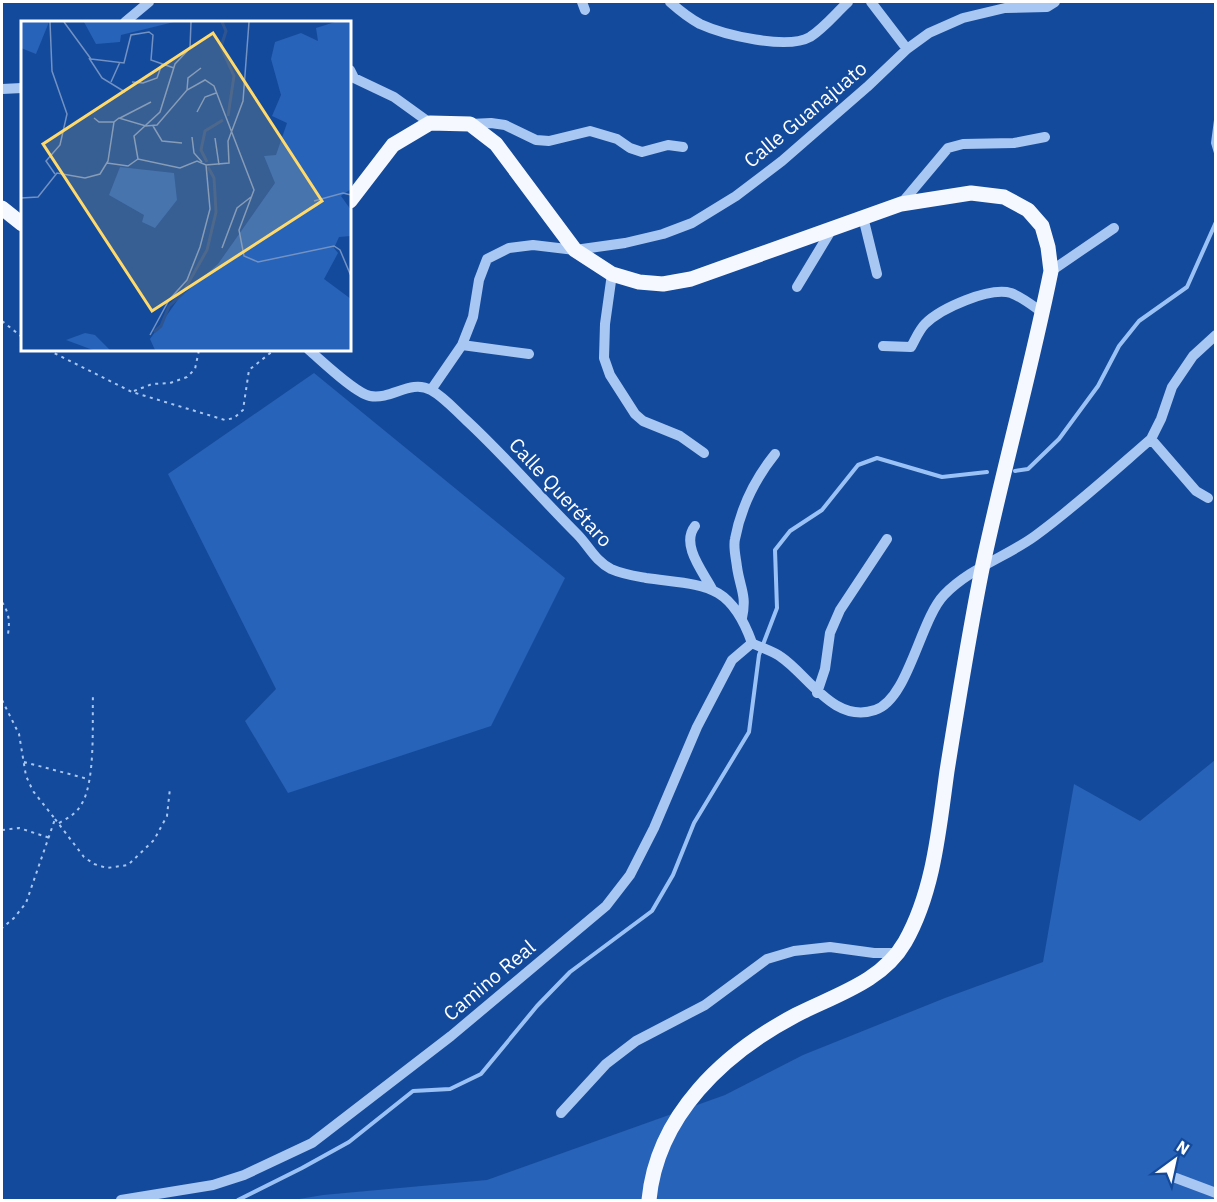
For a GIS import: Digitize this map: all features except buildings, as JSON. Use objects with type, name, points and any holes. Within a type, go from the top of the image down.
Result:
[{"type":"main road","points":[[351,200],[393,145],[430,123],[470,123],[496,144],[574,250],[612,274],[639,282],[663,284],[691,279],[901,204],[971,193],[1004,197],[1028,210],[1042,226],[1051,271],[983,565],[934,858],[913,928],[899,953],[881,972],[758,1037],[725,1062],[690,1099],[677,1118],[661,1148],[650,1185],[649,1200]]},
{"type":"main road","points":[[2,208],[21,224]]},
{"type":"street","points":[[126,21],[149,2]]},
{"type":"street","points":[[670,2],[701,24],[751,39],[789,42],[808,38],[820,30],[848,2]]},
{"type":"street","points":[[871,2],[907,49]]},
{"type":"street","name":"Calle Guanajuato","points":[[574,250],[644,239],[692,223],[736,196],[782,161],[907,49],[929,33],[963,18],[1005,8],[1047,7],[1055,2]]},
{"type":"street","points":[[351,72],[354,78],[394,97],[430,123]]},
{"type":"street","points":[[2,89],[21,88]]},
{"type":"street","points":[[470,123],[505,125],[536,140],[549,141],[591,131],[617,139],[630,148],[642,152],[668,145],[683,147]]},
{"type":"street","points":[[901,204],[948,148],[963,144],[1014,142],[1046,137]]},
{"type":"street","points":[[863,218],[877,274]]},
{"type":"street","points":[[1051,271],[1114,228]]},
{"type":"street","points":[[797,286],[832,229]]},
{"type":"street","points":[[310,351],[359,391],[370,396],[385,396],[417,386],[431,390],[462,345],[472,317],[479,280],[487,259],[509,248],[533,245],[574,250]]},
{"type":"street","points":[[612,274],[605,324],[604,358],[610,375],[643,421],[680,436],[704,453]]},
{"type":"street","points":[[883,346],[911,347],[925,324],[941,312],[969,299],[998,292],[1010,293],[1043,312]]},
{"type":"street","points":[[695,526],[691,539],[694,562],[712,589],[719,592],[742,618],[752,643],[781,656],[817,693],[838,706],[858,712],[876,710],[895,694],[943,597],[983,565],[1034,537],[1151,439],[1161,420],[1172,387],[1193,356],[1215,335]]},
{"type":"street","points":[[462,345],[529,354]]},
{"type":"street","name":"Calle Querétaro","points":[[431,390],[493,444],[579,536],[595,558],[612,570],[634,576],[705,586],[712,589]]},
{"type":"street","points":[[1151,439],[1196,491],[1208,498]]},
{"type":"street","points":[[742,618],[746,603],[737,569],[734,541],[758,475],[775,454]]},
{"type":"street","points":[[817,693],[825,669],[830,633],[840,610],[887,539]]},
{"type":"street","name":"Camino Real","points":[[121,1200],[213,1185],[279,1160],[312,1143],[452,1036],[606,906],[630,874],[654,828],[697,727],[732,660],[752,643]]},
{"type":"street","points":[[561,1113],[606,1064],[636,1041],[705,1005],[767,959],[794,951],[830,947],[874,953],[899,953]]},
{"type":"street","points":[[1176,1178],[1215,1193]]},
{"type":"path","points":[[2,321],[21,336]]},
{"type":"path","points":[[50,351],[132,392],[225,420],[234,418],[243,410],[249,370],[273,351]]},
{"type":"path","points":[[132,392],[152,384],[170,383],[187,377],[195,369],[199,351]]},
{"type":"path","points":[[2,602],[10,623],[8,634]]},
{"type":"path","points":[[59,823],[81,806],[87,792],[92,753],[93,694]]},
{"type":"path","points":[[2,700],[19,734],[26,776],[33,791],[84,857],[94,864],[107,868],[128,865],[154,840],[167,816],[170,788]]},
{"type":"path","points":[[24,762],[88,779]]},
{"type":"path","points":[[2,928],[26,903],[55,819]]},
{"type":"path","points":[[2,830],[20,828],[50,838]]},
{"type":"shaded area","points":[[314,373],[565,578],[491,726],[288,793],[245,721],[276,689],[168,474]]},
{"type":"shaded area","points":[[1215,760],[1215,1200],[293,1200],[323,1195],[487,1180],[725,1095],[803,1055],[945,998],[1043,962],[1074,784],[1140,821]]},
{"type":"waterway","points":[[1216,120],[1213,143],[1216,153]]},
{"type":"waterway","points":[[1015,471],[1028,469],[1059,439],[1098,386],[1119,346],[1139,321],[1187,287],[1216,222]]},
{"type":"waterway","points":[[238,1200],[349,1142],[413,1091],[450,1089],[481,1074],[537,1006],[570,972],[652,911],[673,875],[694,823],[749,732],[759,655],[777,608],[775,550],[790,531],[822,510],[858,465],[877,458],[942,477],[987,472]]}]
